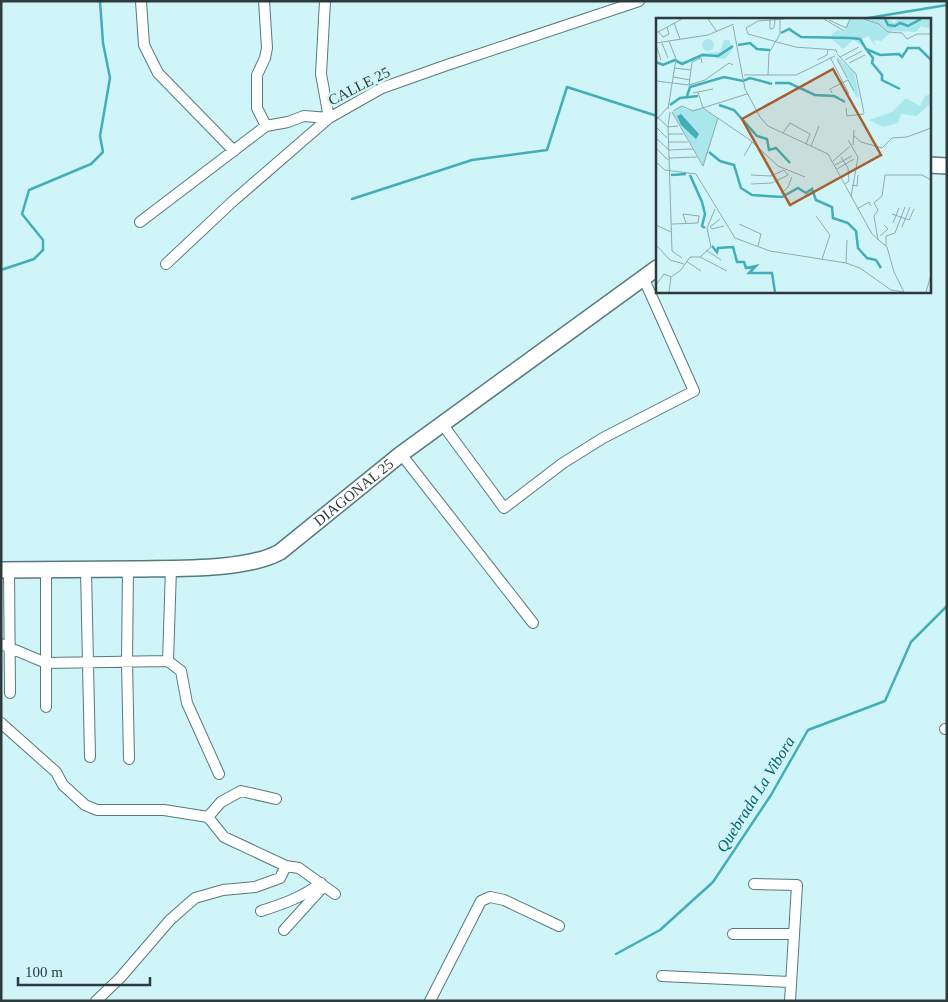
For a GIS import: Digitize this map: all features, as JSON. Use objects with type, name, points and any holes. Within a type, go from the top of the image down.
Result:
[{"type":"street","points":[[141,1],[144,45],[158,72],[234,151]]},
{"type":"street","points":[[264,1],[267,48],[265,58],[257,75],[257,108],[266,126]]},
{"type":"street","points":[[140,222],[266,126],[288,122],[304,116],[329,118],[321,74],[325,1]]},
{"type":"street","name":"CALLE 25","points":[[166,264],[232,202],[329,118],[382,88],[447,64],[639,1]]},
{"type":"street","points":[[930,164],[947,166]]},
{"type":"street","name":"DIAGONAL 25","points":[[5,570],[171,568],[226,565],[269,558],[280,552],[401,454],[656,269]]},
{"type":"street","points":[[442,424],[504,508],[563,463],[603,438],[694,391],[643,277]]},
{"type":"street","points":[[401,454],[534,623]]},
{"type":"street","points":[[168,662],[171,568]]},
{"type":"street","points":[[128,569],[129,759]]},
{"type":"street","points":[[5,570],[5,645],[10,694]]},
{"type":"street","points":[[46,570],[46,707]]},
{"type":"street","points":[[86,570],[90,757]]},
{"type":"street","points":[[5,645],[46,663],[168,662],[181,671],[187,702],[219,774]]},
{"type":"street","points":[[1,723],[56,772],[63,784],[75,796],[91,807],[97,810],[164,810],[208,817],[224,837],[286,866],[299,868],[335,894]]},
{"type":"street","points":[[208,817],[221,802],[241,791],[276,800]]},
{"type":"street","points":[[96,1001],[120,978],[170,920],[195,898],[223,890],[255,887],[280,878],[286,866]]},
{"type":"street","points":[[754,884],[797,886],[790,1001]]},
{"type":"street","points":[[261,911],[288,903],[323,885]]},
{"type":"street","points":[[284,930],[323,885]]},
{"type":"street","points":[[430,1001],[481,901],[490,897],[504,900],[559,926]]},
{"type":"street","points":[[733,934],[794,934]]},
{"type":"street","points":[[662,976],[790,982]]},
{"type":"waterway","points":[[1,270],[34,259],[43,250],[43,240],[22,214],[29,190],[91,164],[103,152],[100,136],[110,78],[103,43],[100,1]]},
{"type":"waterway","points":[[868,18],[947,5]]},
{"type":"waterway","points":[[352,199],[472,160],[547,150],[567,87],[656,116]]},
{"type":"waterway","name":"Quebrada La Vibora","points":[[616,954],[660,930],[713,882],[771,795],[808,730],[885,701],[911,642],[947,606]]}]
